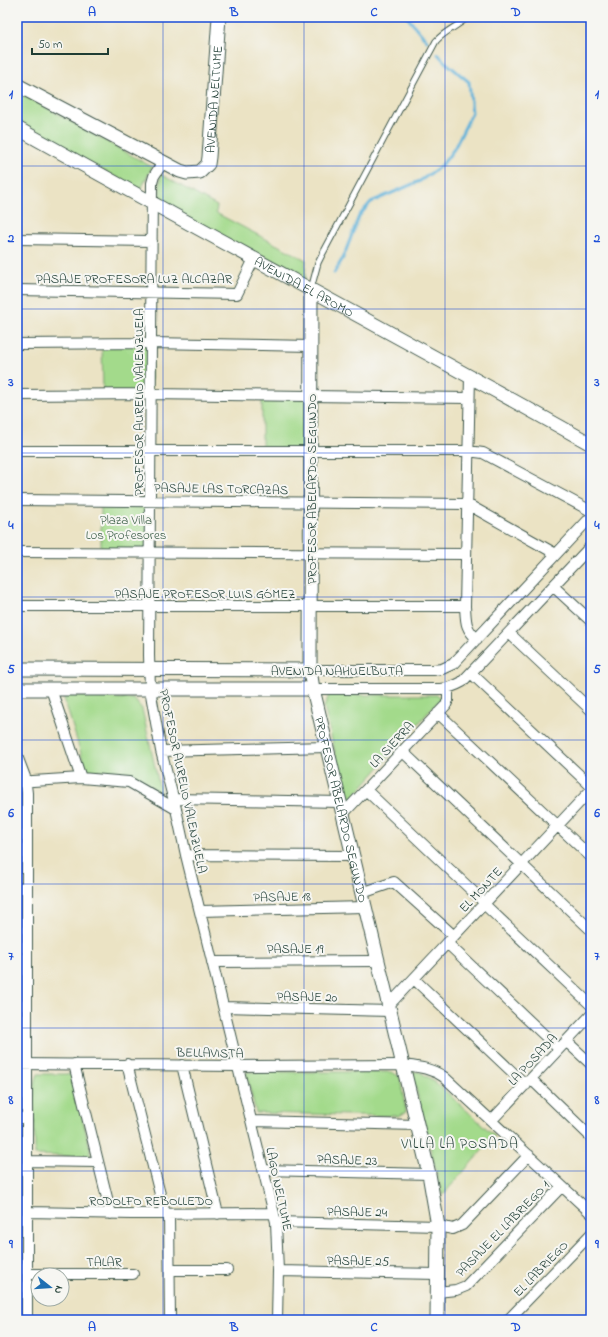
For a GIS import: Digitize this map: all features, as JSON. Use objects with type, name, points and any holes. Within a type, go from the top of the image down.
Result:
[{"type":"street","name":"AVENIDA NELTUME","points":[[163,162],[180,171],[194,174],[205,169],[208,164],[219,17]]},
{"type":"street","points":[[17,85],[163,162]]},
{"type":"street","name":"AVENIDA EL AROMO","points":[[17,128],[152,204],[470,376],[591,444]]},
{"type":"street","name":"PROFESOR AURELIO VALENZUELA","points":[[163,162],[154,176],[152,183],[150,689],[162,751],[186,855],[238,1066]]},
{"type":"street","points":[[17,239],[152,241]]},
{"type":"street","name":"PASAJE PROFESORA LUZ ALCAZAR","points":[[17,290],[237,294],[254,260]]},
{"type":"street","name":"PROFESOR ABELARDO SEGUNDO","points":[[311,290],[310,670],[313,688],[429,1174],[438,1226],[437,1320]]},
{"type":"street","points":[[17,344],[151,343],[311,346]]},
{"type":"street","points":[[470,376],[465,616],[468,631],[477,639]]},
{"type":"street","points":[[17,395],[151,394],[469,398]]},
{"type":"street","points":[[17,451],[468,451],[483,453],[591,511]]},
{"type":"street","name":"PASAJE LAS TORCAZAS","points":[[17,500],[467,504],[556,554]]},
{"type":"street","name":"AVENIDA NAHUELBUTA","points":[[17,669],[442,669],[453,664],[591,517]]},
{"type":"street","name":"AVENIDA NAHUELBUTA","points":[[17,689],[448,688],[462,682],[591,547]]},
{"type":"street","points":[[17,552],[466,554]]},
{"type":"street","points":[[553,586],[591,621]]},
{"type":"street","name":"PASAJE PROFESOR LUIS GÓMEZ","points":[[17,606],[465,606]]},
{"type":"street","points":[[509,632],[591,710]]},
{"type":"street","points":[[471,673],[591,786]]},
{"type":"street","name":"LA SIERRA","points":[[342,808],[366,790],[446,705],[448,700],[448,688]]},
{"type":"street","points":[[51,689],[81,778]]},
{"type":"street","points":[[438,713],[591,857]]},
{"type":"street","points":[[162,751],[327,747]]},
{"type":"street","points":[[402,751],[591,930]]},
{"type":"street","points":[[17,756],[21,782],[27,793],[22,835],[22,1118],[24,1166],[24,1271],[27,1320]]},
{"type":"street","points":[[21,782],[81,778],[129,782],[175,804],[342,808]]},
{"type":"street","points":[[366,790],[591,1005]]},
{"type":"street","name":"EL MONTE","points":[[389,1008],[450,940],[591,790]]},
{"type":"street","points":[[186,855],[353,856]]},
{"type":"street","points":[[362,893],[394,882],[559,1049]]},
{"type":"street","name":"PASAJE 18","points":[[200,911],[366,907]]},
{"type":"street","name":"PASAJE 19","points":[[212,962],[378,961]]},
{"type":"street","points":[[414,979],[591,1137]]},
{"type":"street","name":"PASAJE 20","points":[[224,1007],[389,1008]]},
{"type":"street","name":"LA POSADA","points":[[492,1120],[591,1015]]},
{"type":"street","points":[[566,1041],[591,1064]]},
{"type":"street","name":"BELLAVISTA","points":[[22,1064],[182,1064],[238,1066],[403,1065],[424,1067],[436,1071],[444,1077],[591,1213]]},
{"type":"street","points":[[74,1064],[111,1214]]},
{"type":"street","points":[[127,1064],[167,1214],[170,1270],[170,1320]]},
{"type":"street","points":[[182,1064],[218,1214]]},
{"type":"street","name":"LAGO NELTUME","points":[[238,1066],[275,1218],[278,1271],[277,1320]]},
{"type":"street","points":[[252,1121],[418,1125]]},
{"type":"street","name":"PASAJE 24","points":[[275,1218],[438,1226],[453,1229],[462,1225],[529,1155]]},
{"type":"street","points":[[24,1166],[98,1162]]},
{"type":"street","name":"PASAJE 23","points":[[264,1170],[429,1174]]},
{"type":"street","name":"PASAJE EL LABRIEGO 1","points":[[437,1292],[456,1290],[466,1286],[562,1186]]},
{"type":"street","name":"RODOLFO REBOLLEDO","points":[[24,1217],[111,1214],[218,1214],[275,1218]]},
{"type":"street","name":"EL LABRIEGO","points":[[508,1320],[591,1234]]},
{"type":"street","points":[[170,1270],[227,1270]]},
{"type":"street","name":"TALAR","points":[[24,1271],[133,1274]]},
{"type":"street","name":"PASAJE 25","points":[[278,1271],[438,1274]]},
{"type":"lane","points":[[311,290],[315,271],[322,255],[436,41],[443,34],[461,24],[468,17]]},
{"type":"green space","points":[[17,91],[152,167],[140,191],[17,122]]},
{"type":"green space","points":[[160,174],[217,206],[216,213],[306,260],[305,282],[160,203]]},
{"type":"green space","points":[[102,343],[151,343],[151,394],[103,395]]},
{"type":"green space","points":[[262,396],[311,396],[311,451],[262,451]]},
{"type":"green space","name":"Plaza Villa Los Profesores","points":[[101,500],[150,501],[150,552],[101,552]]},
{"type":"green space","points":[[63,695],[134,699],[142,709],[161,794],[134,774],[86,770]]},
{"type":"green space","points":[[329,695],[438,695],[441,698],[355,795],[347,802],[324,707]]},
{"type":"green space","points":[[246,1072],[392,1072],[400,1077],[406,1112],[399,1116],[256,1113]]},
{"type":"green space","points":[[412,1072],[420,1072],[434,1081],[495,1136],[442,1196]]},
{"type":"green space","points":[[38,1074],[71,1074],[90,1148],[90,1157],[35,1155],[34,1085]]},
{"type":"waterway","points":[[407,17],[427,41]]},
{"type":"waterway","points":[[334,273],[343,258],[359,216],[371,202],[420,181],[442,165],[454,149],[472,113],[469,82],[438,54]]},
{"type":"district","name":"VILLA LA POSADA","points":[[460,1143]]}]
